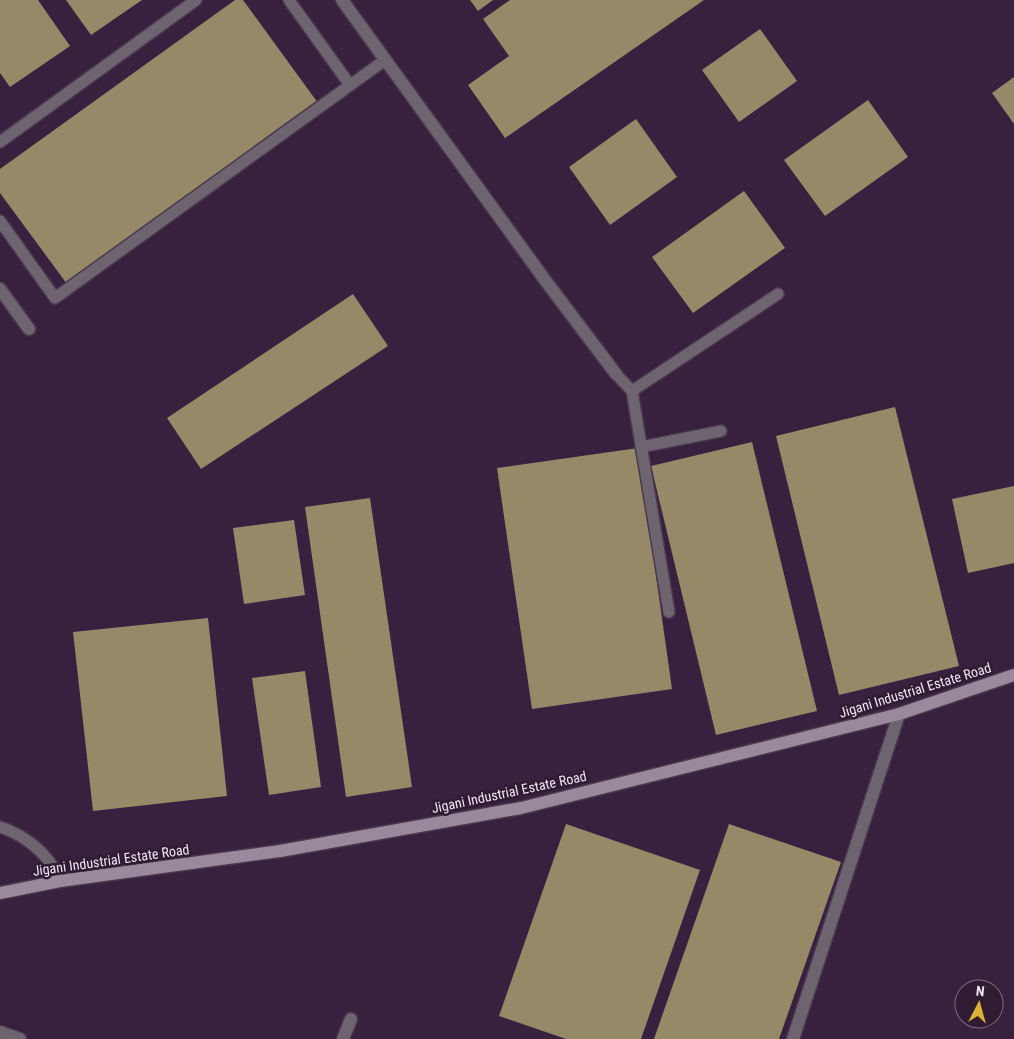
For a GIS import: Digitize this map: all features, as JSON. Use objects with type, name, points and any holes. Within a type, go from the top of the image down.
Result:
[{"type":"main road","name":"Jigani Industrial Estate Road","points":[[0,893],[60,881],[280,851],[521,808],[899,714],[1014,675]]},
{"type":"street","points":[[342,0],[545,280],[616,374]]},
{"type":"street","points":[[0,289],[29,329]]},
{"type":"street","points":[[793,1039],[899,714]]},
{"type":"street","points":[[343,1039],[351,1019]]},
{"type":"street","points":[[0,1032],[20,1039]]},
{"type":"lane","points":[[0,142],[196,0]]},
{"type":"lane","points":[[289,0],[350,85]]},
{"type":"lane","points":[[0,221],[55,298],[385,60]]},
{"type":"lane","points":[[632,391],[778,294]]},
{"type":"lane","points":[[616,374],[632,391],[669,612]]},
{"type":"lane","points":[[641,447],[721,431]]},
{"type":"lane","points":[[0,827],[35,846],[53,867],[60,881]]},
{"type":"shaded area","points":[[0,0],[1014,0],[1014,1039],[0,1039]]},
{"type":"building","points":[[0,0],[38,0],[70,46],[10,87],[0,73]]},
{"type":"building","points":[[66,0],[142,0],[91,35]]},
{"type":"building","points":[[235,0],[243,0],[318,103],[67,284],[0,193],[0,169]]},
{"type":"building","points":[[470,0],[493,0],[478,11]]},
{"type":"building","points":[[510,0],[704,0],[505,138],[468,85],[509,56],[483,19]]},
{"type":"building","points":[[760,29],[797,81],[739,122],[702,70]]},
{"type":"building","points":[[1014,77],[1014,124],[992,93]]},
{"type":"building","points":[[868,100],[908,157],[825,216],[784,160]]},
{"type":"building","points":[[636,119],[677,177],[610,225],[569,167]]},
{"type":"building","points":[[744,191],[785,248],[693,313],[652,257]]},
{"type":"building","points":[[353,294],[388,346],[201,469],[167,418]]},
{"type":"building","points":[[895,407],[959,666],[839,695],[776,436]]},
{"type":"building","points":[[752,442],[817,711],[716,735],[651,466]]},
{"type":"building","points":[[638,448],[672,689],[532,709],[497,468]]},
{"type":"building","points":[[1014,486],[1014,563],[968,573],[952,499]]},
{"type":"building","points":[[370,498],[412,787],[346,797],[305,507]]},
{"type":"building","points":[[294,520],[305,595],[244,604],[233,528]]},
{"type":"building","points":[[208,618],[227,796],[93,811],[73,632]]},
{"type":"building","points":[[305,671],[321,787],[269,795],[252,678]]},
{"type":"building","points":[[566,824],[700,870],[641,1039],[566,1039],[499,1016]]},
{"type":"building","points":[[729,824],[841,862],[779,1039],[654,1039]]}]
